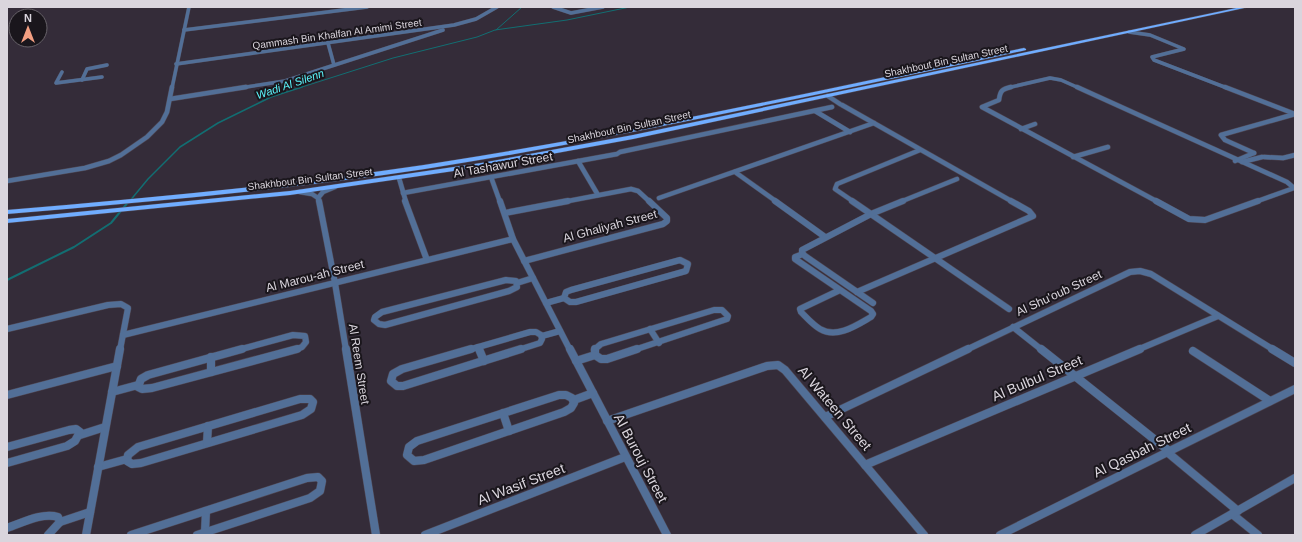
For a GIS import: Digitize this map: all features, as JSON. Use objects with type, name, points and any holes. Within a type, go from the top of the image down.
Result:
[{"type":"main road","name":"Shakhbout Bin Sultan Street","points":[[7,212],[173,197],[349,178],[479,158],[581,140],[1225,7]]},
{"type":"main road","name":"Shakhbout Bin Sultan Street","points":[[7,222],[286,193],[399,178],[566,151],[1247,7]]},
{"type":"main road","points":[[286,193],[280,191],[284,189],[324,184],[349,178]]},
{"type":"street","points":[[7,181],[89,167],[116,158],[141,142],[158,127],[164,118],[170,99],[176,64],[189,7]]},
{"type":"street","points":[[184,30],[368,7]]},
{"type":"street","name":"Qammash Bin Khalfan Al Amimi Street","points":[[176,64],[328,43],[434,31],[481,17],[497,7]]},
{"type":"street","points":[[553,7],[571,13],[602,7]]},
{"type":"street","points":[[304,8],[306,15]]},
{"type":"street","points":[[1147,28],[1146,31],[1150,35]]},
{"type":"street","points":[[170,99],[276,83],[434,31]]},
{"type":"street","points":[[1129,32],[1150,35],[1184,49],[1154,57],[1152,58],[1153,60],[1295,114]]},
{"type":"street","points":[[328,43],[333,63]]},
{"type":"street","points":[[82,80],[88,68],[106,65]]},
{"type":"street","points":[[62,72],[56,83],[102,77]]},
{"type":"street","points":[[1054,78],[1237,161],[1287,182],[1294,188],[1200,221],[1182,216],[1021,129],[984,109],[982,106],[998,101],[1001,91],[1005,88],[1054,78]]},
{"type":"street","points":[[828,96],[1033,214],[1031,218],[857,292]]},
{"type":"street","name":"Al Tashawur Street","points":[[403,193],[606,156],[832,107]]},
{"type":"street","points":[[815,111],[850,132]]},
{"type":"street","points":[[1295,114],[1222,135],[1225,140],[1263,156],[1286,158],[1295,155]]},
{"type":"street","points":[[659,198],[874,123]]},
{"type":"street","points":[[1021,129],[1035,124]]},
{"type":"street","points":[[1073,157],[1108,147]]},
{"type":"street","points":[[920,150],[834,186],[836,190],[1009,309]]},
{"type":"street","points":[[1237,161],[1255,153]]},
{"type":"street","points":[[1237,161],[1263,156]]},
{"type":"street","points":[[578,161],[598,195]]},
{"type":"street","points":[[735,172],[825,237]]},
{"type":"street","name":"Al Burouj Street","points":[[491,177],[513,239],[625,457],[668,535]]},
{"type":"street","points":[[399,178],[427,260]]},
{"type":"street","points":[[803,254],[803,248],[871,214],[957,178]]},
{"type":"street","points":[[286,193],[310,193],[318,198],[326,191],[341,186]]},
{"type":"street","name":"Al Ghaliyah Street","points":[[505,213],[628,189],[636,190],[666,216],[667,221],[662,224],[524,261]]},
{"type":"street","name":"Al Reem Street","points":[[318,198],[335,283],[376,535]]},
{"type":"street","name":"Al Marou-ah Street","points":[[123,335],[513,239]]},
{"type":"street","points":[[803,254],[795,257],[795,259],[872,312],[873,315],[841,332],[831,333],[821,329],[800,311],[801,307],[840,290]]},
{"type":"street","points":[[803,254],[873,303]]},
{"type":"street","points":[[546,303],[564,298],[570,302],[576,302],[620,290],[683,272],[687,269],[688,264],[677,260],[568,291],[564,294],[564,298]]},
{"type":"street","name":"Al Shu'oub Street","points":[[825,417],[1136,270],[1151,274],[1295,363]]},
{"type":"street","points":[[517,283],[517,287],[512,290],[385,324],[379,324],[374,320],[375,317],[382,312],[506,280],[514,280],[517,283],[533,278]]},
{"type":"street","points":[[613,278],[620,290]]},
{"type":"street","points":[[458,292],[462,304]]},
{"type":"street","points":[[7,328],[108,305],[125,305],[128,310],[86,535]]},
{"type":"street","points":[[576,361],[594,355],[601,359],[607,359],[659,343],[723,322],[727,319],[728,314],[722,310],[714,310],[650,329],[598,346],[594,350],[594,355]]},
{"type":"street","name":"Al Bulbul Street","points":[[865,465],[1218,316]]},
{"type":"street","points":[[1013,327],[1168,452],[1235,512],[1258,535]]},
{"type":"street","points":[[650,329],[659,343]]},
{"type":"street","points":[[542,336],[541,341],[537,345],[484,362],[403,386],[397,386],[391,381],[393,374],[402,369],[530,332],[536,332],[542,336],[560,331]]},
{"type":"street","points":[[112,392],[138,385],[141,379],[148,375],[211,357],[293,336],[300,335],[306,338],[304,344],[295,350],[148,389],[139,388],[138,385]]},
{"type":"street","points":[[478,347],[484,362]]},
{"type":"street","points":[[1193,351],[1270,401]]},
{"type":"street","points":[[211,357],[211,372]]},
{"type":"street","name":"Al Wateen Street","points":[[607,421],[767,366],[774,365],[785,370],[924,535]]},
{"type":"street","points":[[7,395],[117,366]]},
{"type":"street","name":"Al Qasbah Street","points":[[1000,535],[1295,389]]},
{"type":"street","points":[[574,400],[593,393]]},
{"type":"street","points":[[563,394],[574,400],[573,406],[568,411],[421,460],[414,460],[407,455],[409,447],[417,441],[563,394]]},
{"type":"street","points":[[98,467],[127,458],[131,452],[138,447],[300,399],[310,399],[313,402],[311,409],[302,415],[136,464],[129,463],[127,458]]},
{"type":"street","points":[[503,413],[509,431]]},
{"type":"street","points":[[208,426],[208,443]]},
{"type":"street","points":[[7,463],[67,446],[75,441],[80,435],[105,427]]},
{"type":"street","points":[[7,447],[73,429],[79,430],[80,435]]},
{"type":"street","name":"Al Wasif Street","points":[[425,535],[625,457]]},
{"type":"street","points":[[131,535],[307,478],[318,478],[322,481],[320,490],[310,498],[201,534]]},
{"type":"street","points":[[1195,535],[1295,478]]},
{"type":"street","points":[[201,534],[206,511]]},
{"type":"street","points":[[48,535],[60,522],[90,512]]},
{"type":"street","points":[[7,528],[52,515],[58,517],[60,522]]},
{"type":"waterway","points":[[496,30],[522,7]]},
{"type":"waterway","name":"Wadi Al Silenn","points":[[496,30],[567,20],[630,7]]},
{"type":"waterway","name":"Wadi Al Silenn","points":[[299,88],[393,58],[477,37],[496,30]]},
{"type":"waterway","name":"Wadi Al Silenn","points":[[129,202],[148,179],[180,147],[218,123],[271,97],[302,87]]},
{"type":"waterway","name":"Wadi Al Silenn","points":[[7,280],[74,247],[111,223],[129,201]]}]
